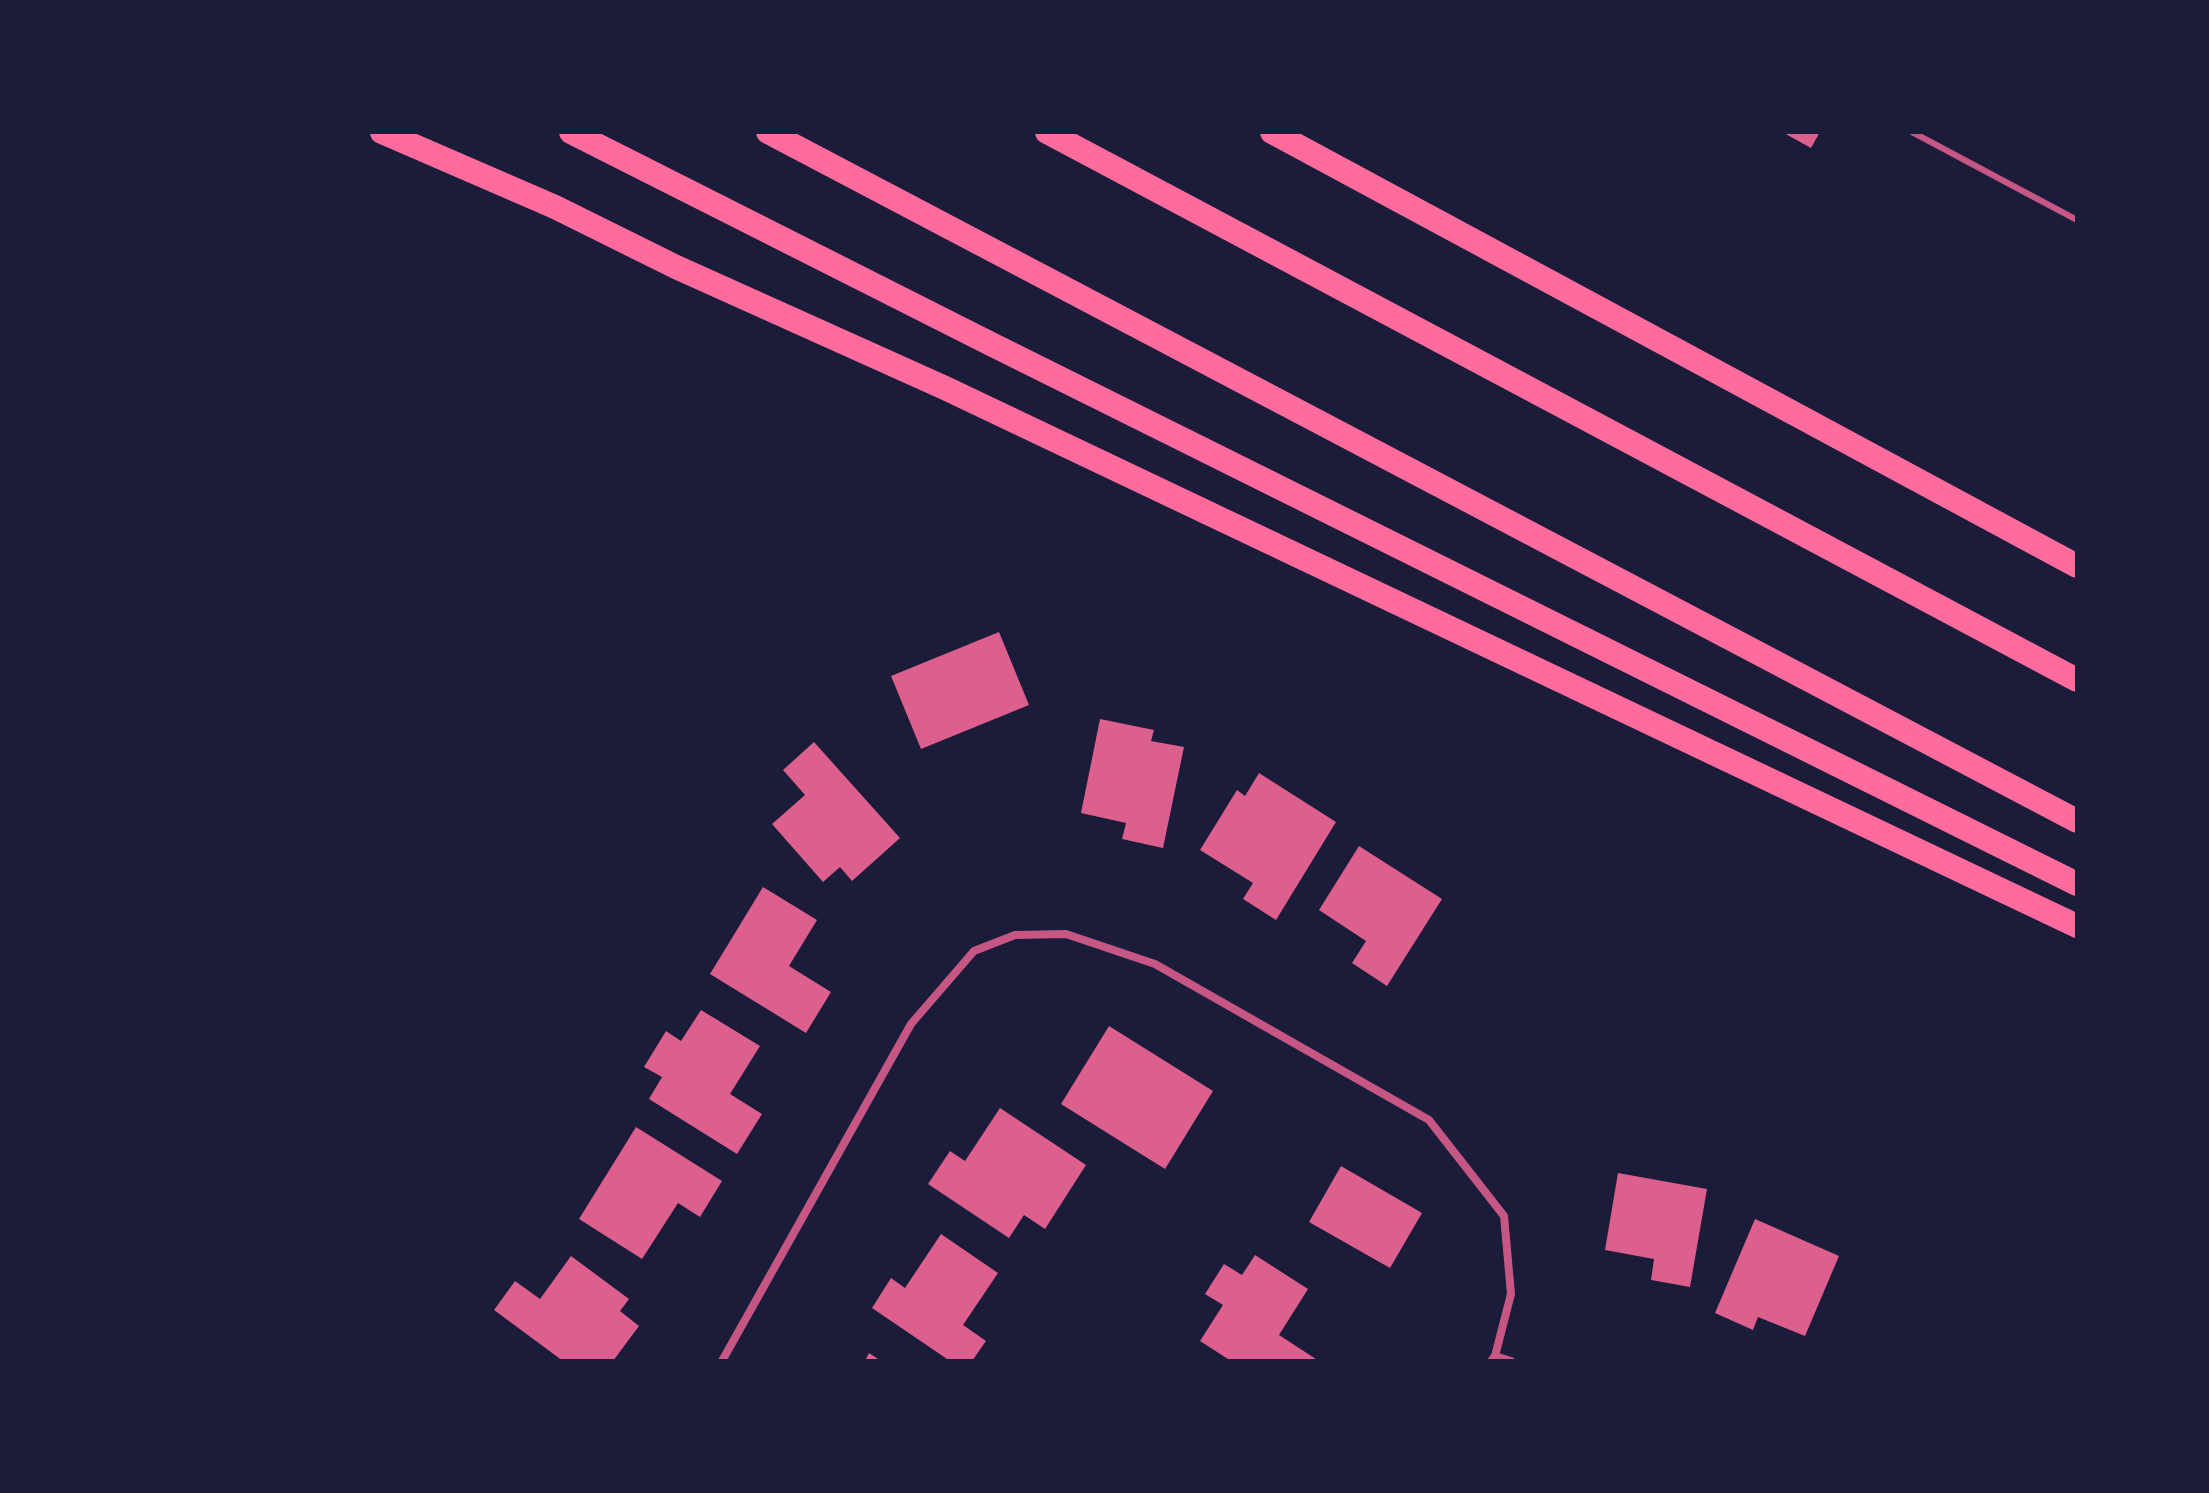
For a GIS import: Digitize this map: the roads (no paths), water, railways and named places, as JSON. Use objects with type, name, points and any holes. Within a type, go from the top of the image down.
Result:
[{"type":"highway","points":[[382,132],[555,207],[676,267],[945,388],[2077,926]]},
{"type":"highway","points":[[571,132],[2077,884]]},
{"type":"highway","points":[[768,132],[2077,821]]},
{"type":"highway","points":[[1047,132],[2077,680]]},
{"type":"highway","points":[[1272,132],[2077,566]]},
{"type":"street","points":[[722,1361],[911,1024],[974,951],[1015,935],[1066,934],[1155,964],[1429,1120],[1504,1216],[1511,1294],[1493,1358],[1511,1361]]},
{"type":"lane","points":[[1912,132],[2077,220]]}]
